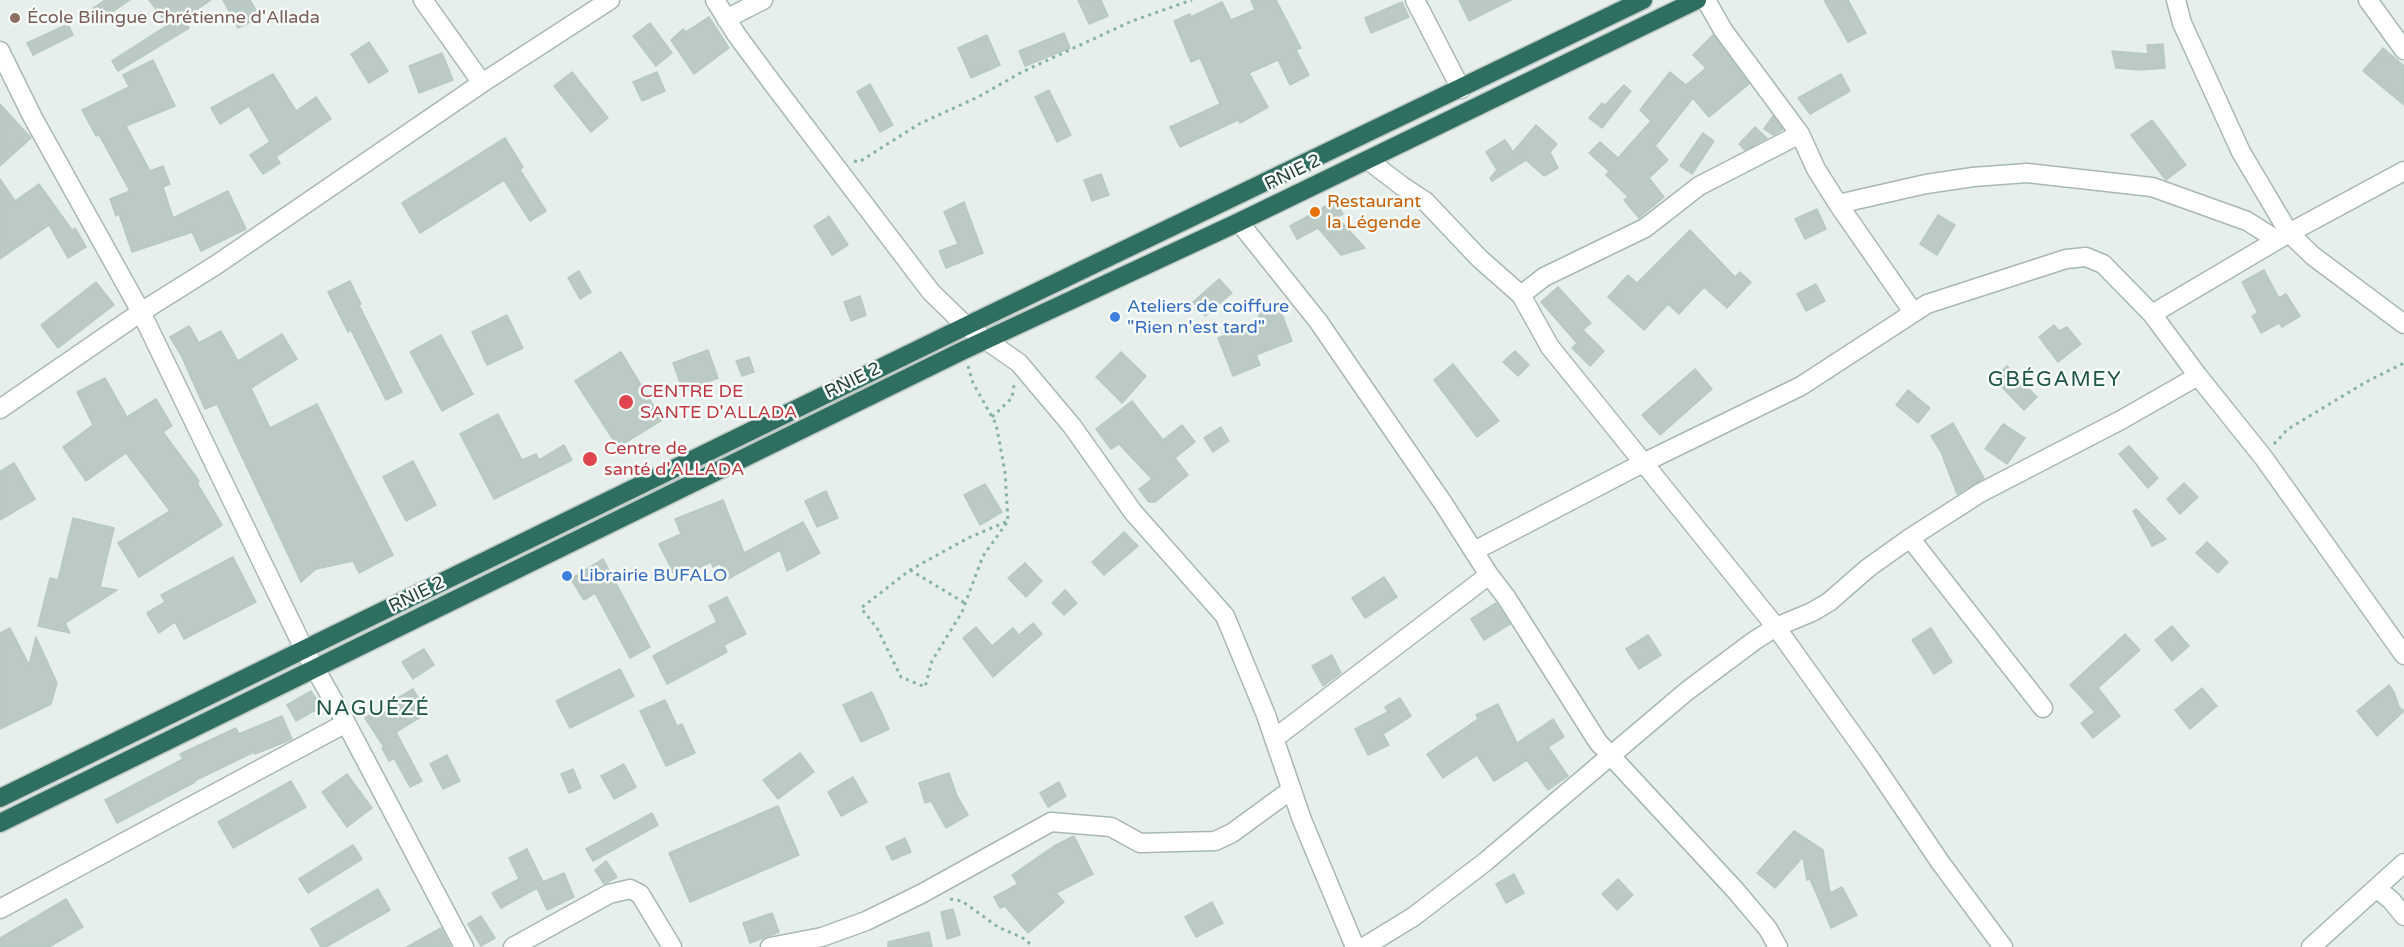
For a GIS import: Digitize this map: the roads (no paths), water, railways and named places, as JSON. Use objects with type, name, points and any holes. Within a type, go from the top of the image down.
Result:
[{"type":"highway","name":"RNIE 2","points":[[0,798],[966,326],[1643,0]]},
{"type":"highway","name":"RNIE 2","points":[[0,823],[962,351],[1239,222],[1697,0]]},
{"type":"highway","points":[[51,774],[63,793]]},
{"type":"street","points":[[423,0],[482,83]]},
{"type":"street","points":[[0,409],[482,83],[585,7],[610,0]]},
{"type":"street","points":[[715,0],[726,19],[931,292],[966,326],[1019,363],[1072,426],[1129,506],[1225,616],[1275,738],[1291,790],[1355,947]]},
{"type":"street","points":[[726,19],[764,0]]},
{"type":"street","points":[[1415,0],[1461,89]]},
{"type":"street","points":[[1706,0],[1723,30],[1800,134],[1816,169],[1838,204],[1913,312]]},
{"type":"street","points":[[2176,0],[2182,23],[2241,152],[2283,236]]},
{"type":"street","points":[[2368,0],[2404,50]]},
{"type":"street","points":[[0,51],[32,116],[141,312],[304,649],[346,723],[464,947]]},
{"type":"street","points":[[1521,295],[1544,277],[1645,228],[1699,186],[1800,134]]},
{"type":"street","points":[[1368,160],[1425,201],[1480,260],[1521,295],[1550,347],[1776,627],[1940,862],[2003,947]]},
{"type":"street","points":[[2152,314],[2283,236],[2404,171]]},
{"type":"street","points":[[1838,204],[1926,184],[1973,177],[2027,173],[2152,187],[2283,236],[2404,324]]},
{"type":"street","points":[[1239,222],[1318,321],[1506,597],[1563,689],[1610,758],[1736,891],[1768,929],[1778,947]]},
{"type":"street","points":[[1474,551],[1643,463],[1801,386],[1927,304],[2066,259],[2086,257],[2103,264],[2152,314],[2262,457],[2404,655]]},
{"type":"street","points":[[1364,947],[1413,917],[1485,862],[1687,691],[1754,641],[1776,627],[1829,602],[1868,568],[1980,493],[2121,420],[2198,376]]},
{"type":"street","points":[[1910,538],[2043,708]]},
{"type":"street","points":[[1275,738],[1489,575]]},
{"type":"street","points":[[0,909],[346,723]]},
{"type":"street","points":[[770,947],[823,942],[921,894],[1051,822],[1111,827],[1140,843],[1215,841],[1232,833],[1291,790]]},
{"type":"street","points":[[2311,947],[2404,863]]},
{"type":"street","points":[[2376,888],[2391,900],[2404,916]]},
{"type":"street","points":[[513,947],[609,894],[630,889],[640,894],[672,947]]},
{"type":"place","name":"École Bilingue Chrétienne d'Allada","points":[[15,18]]},
{"type":"place","name":"Restaurant la Légende","points":[[1315,212]]},
{"type":"place","name":"Ateliers de coiffure \"Rien n'est tard\"","points":[[1115,317]]},
{"type":"place","name":"CENTRE DE SANTE D'ALLADA","points":[[626,402]]},
{"type":"place","name":"Centre de santé d'ALLADA","points":[[590,459]]},
{"type":"place","name":"Librairie BUFALO","points":[[567,576]]},
{"type":"district","name":"GBÉGAMEY","points":[[2055,380]]},
{"type":"district","name":"NAGUÉZÉ","points":[[373,709]]}]
